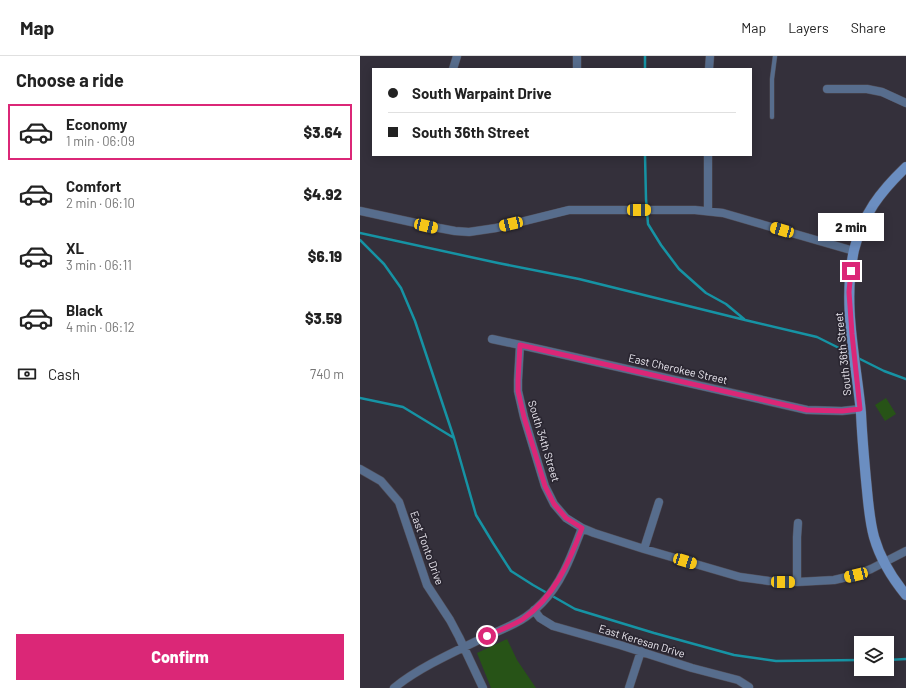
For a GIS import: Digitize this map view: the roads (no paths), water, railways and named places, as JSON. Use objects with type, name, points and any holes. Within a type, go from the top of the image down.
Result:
[{"type":"street","points":[[453,68],[457,56]]},
{"type":"street","points":[[577,56],[577,68]]},
{"type":"street","points":[[710,56],[710,68]]},
{"type":"street","points":[[827,89],[867,89],[882,92],[906,103]]},
{"type":"street","points":[[708,156],[708,212]]},
{"type":"street","name":"South 36th Street","points":[[906,167],[883,190],[871,206],[861,227],[854,250],[849,292],[868,507],[874,537],[884,562],[897,585],[906,595]]},
{"type":"street","points":[[360,211],[455,232],[469,232],[496,228],[569,210],[695,210],[723,213],[854,250]]},
{"type":"street","name":"East Cherokee Street","points":[[492,339],[807,410],[842,411],[860,409]]},
{"type":"street","name":"South 34th Street","points":[[520,345],[518,391],[524,417],[545,486],[554,504],[566,518],[582,528],[644,549],[740,577],[769,581],[797,582],[834,580],[856,575],[871,569],[906,551]]},
{"type":"street","name":"East Tonto Drive","points":[[360,469],[381,480],[399,502],[427,585],[450,620],[483,688]]},
{"type":"street","points":[[644,549],[659,502]]},
{"type":"street","points":[[797,582],[796,537],[798,523]]},
{"type":"street","points":[[394,688],[428,666],[464,647],[522,620],[534,610],[556,585],[575,548],[582,528]]},
{"type":"street","name":"East Keresan Drive","points":[[534,610],[540,618],[553,626],[640,651],[692,668],[738,680],[749,686]]},
{"type":"street","points":[[629,688],[640,651]]},
{"type":"lane","points":[[772,117],[772,79],[775,56]]},
{"type":"waterway","points":[[645,56],[645,68]]},
{"type":"waterway","points":[[645,156],[648,224],[661,245],[679,269],[706,293],[726,304],[744,319]]},
{"type":"waterway","points":[[360,233],[579,279],[817,337],[851,354]]},
{"type":"waterway","points":[[360,240],[384,264],[401,288],[415,321],[454,438],[476,515],[511,571],[575,609],[734,655],[776,661],[854,660]]},
{"type":"waterway","points":[[858,358],[884,371],[906,379]]},
{"type":"waterway","points":[[360,398],[403,407],[454,438]]},
{"type":"waterway","points":[[894,660],[906,659]]}]
